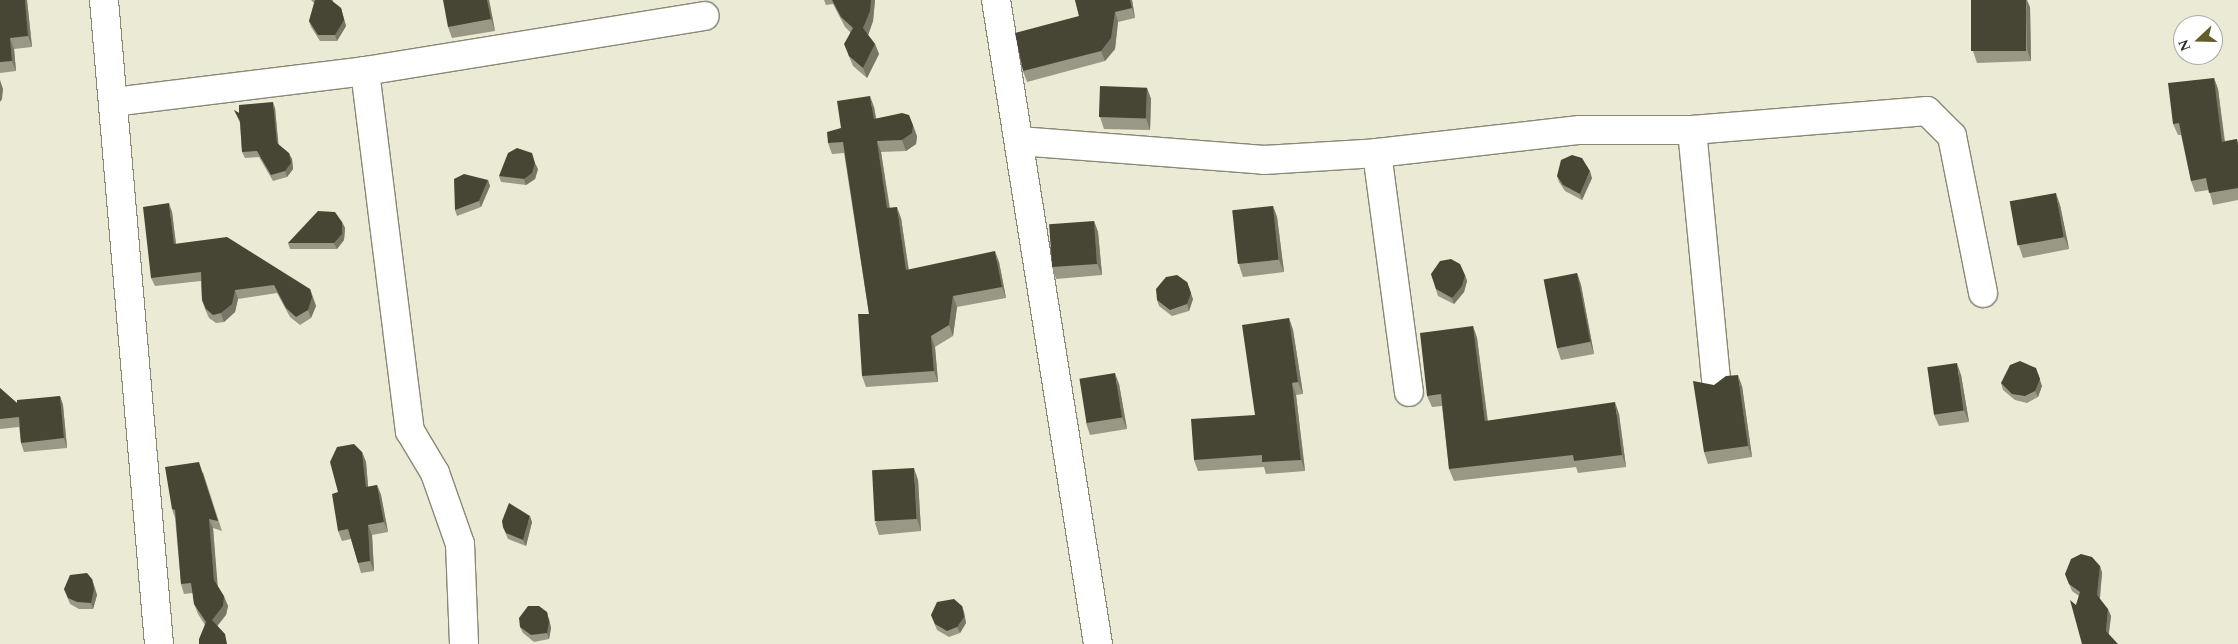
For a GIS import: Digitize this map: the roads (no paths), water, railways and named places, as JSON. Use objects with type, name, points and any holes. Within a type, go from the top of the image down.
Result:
[{"type":"street","points":[[104,0],[159,644]]},
{"type":"street","points":[[996,0],[1098,644]]},
{"type":"street","points":[[114,102],[365,72],[705,16]]},
{"type":"street","points":[[365,72],[410,431],[435,473],[460,544],[464,644]]},
{"type":"street","points":[[1019,141],[1264,160],[1377,153],[1580,130],[1692,130],[1927,112],[1952,136],[1983,293]]},
{"type":"street","points":[[1692,130],[1716,381]]},
{"type":"street","points":[[1377,153],[1409,392]]}]
